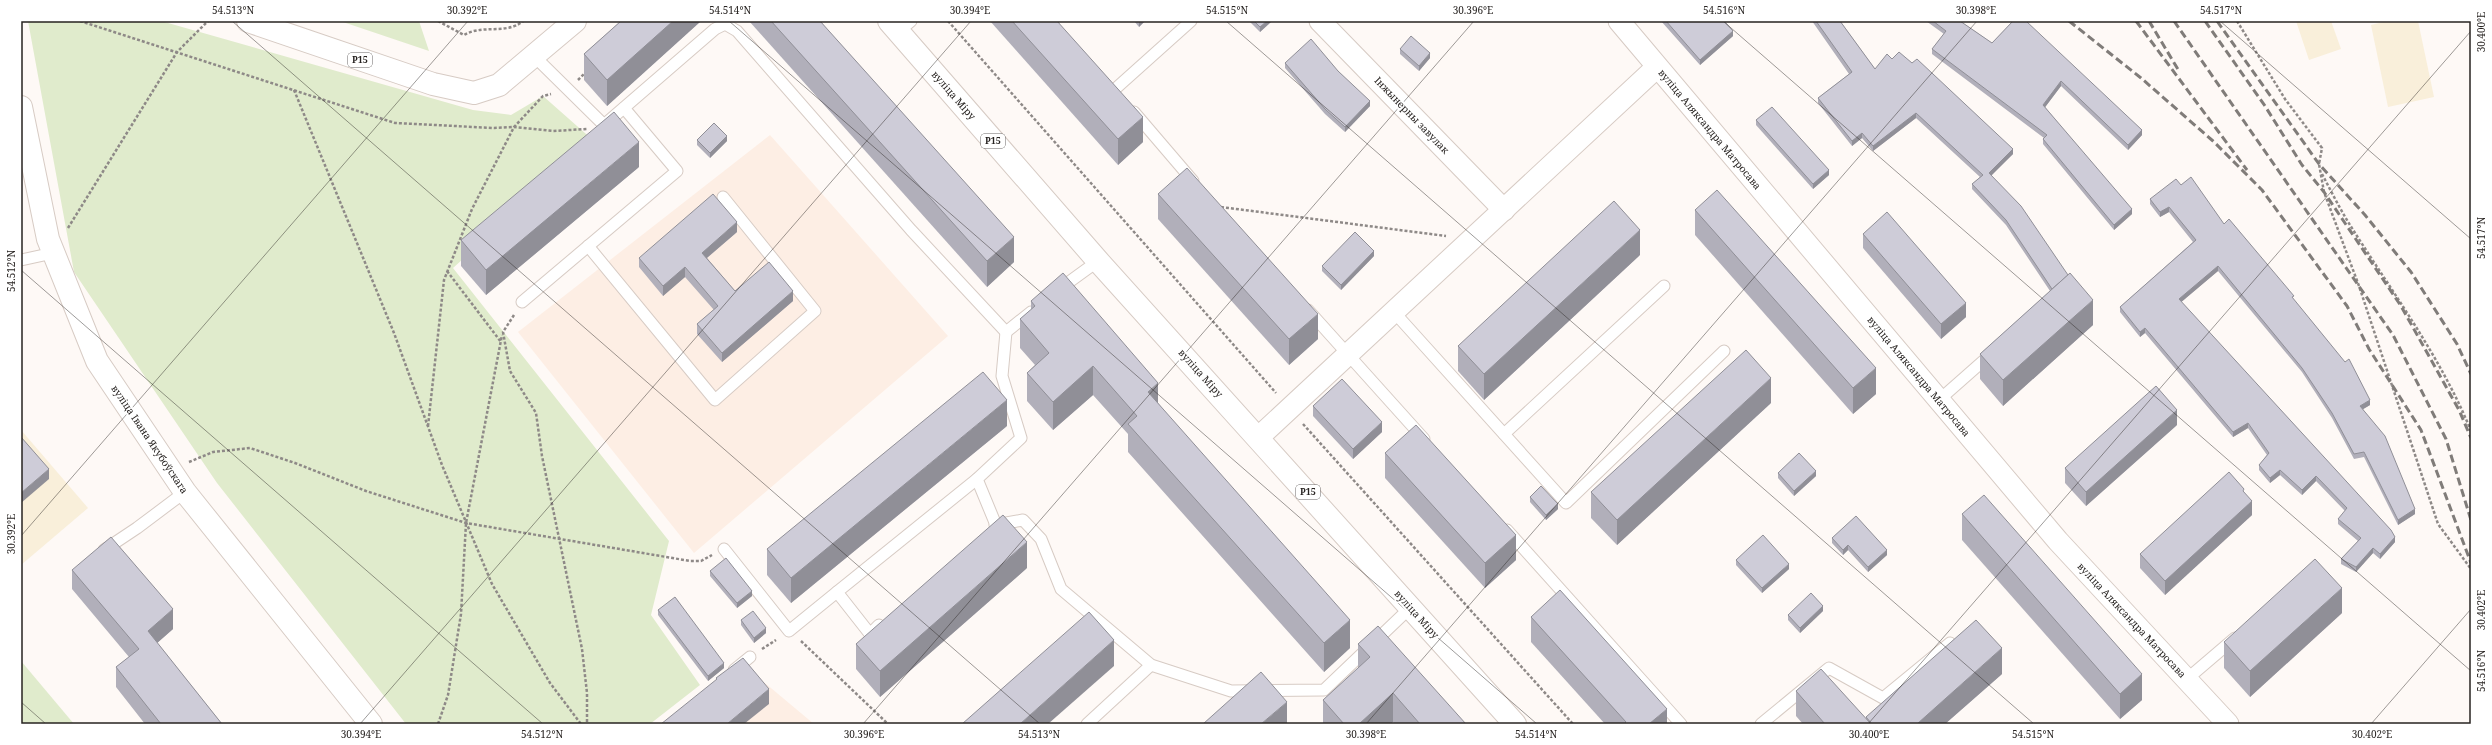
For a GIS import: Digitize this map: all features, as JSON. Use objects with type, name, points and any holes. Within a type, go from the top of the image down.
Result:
[{"type":"main road","name":"Р15","points":[[248,21],[432,84],[474,93],[500,85],[533,55],[575,21]]},
{"type":"main road","name":"вуліца Міру","points":[[899,25],[1098,261],[1259,437],[1515,724]]},
{"type":"main road","name":"вуліца Івана Якубоўскага","points":[[21,107],[48,239],[97,361],[180,484],[371,724]]},
{"type":"street","name":"Інжынерны завулак","points":[[1320,21],[1504,210]]},
{"type":"street","name":"вуліца Аляксандра Матросава","points":[[1619,21],[2058,540],[2228,724]]},
{"type":"street","points":[[1259,437],[1657,67]]},
{"type":"lane","points":[[1114,90],[1191,21]]},
{"type":"lane","points":[[533,55],[604,125],[715,29],[725,24],[737,31],[911,230],[1006,332]]},
{"type":"lane","points":[[1104,78],[1216,207]]},
{"type":"lane","points":[[522,302],[677,171],[624,108]]},
{"type":"lane","points":[[588,246],[715,400],[815,311],[723,197]]},
{"type":"lane","points":[[21,260],[53,253]]},
{"type":"lane","points":[[1049,297],[1098,261]]},
{"type":"lane","points":[[1504,434],[1664,286]]},
{"type":"lane","points":[[1301,301],[1433,448]]},
{"type":"lane","points":[[724,549],[790,631],[977,479],[1021,438],[1002,376],[1006,332],[1038,306]]},
{"type":"lane","points":[[1394,312],[1566,503],[1724,351]]},
{"type":"lane","points":[[1939,400],[1999,347]]},
{"type":"lane","points":[[977,479],[996,525]]},
{"type":"lane","points":[[92,558],[137,528],[180,484]]},
{"type":"lane","points":[[984,535],[996,525],[1023,520],[1041,539],[1061,588],[1151,665],[1231,691],[1324,690],[1411,607]]},
{"type":"lane","points":[[1502,525],[1682,724]]},
{"type":"lane","points":[[837,592],[870,634],[888,618]]},
{"type":"lane","points":[[2187,679],[2247,628]]},
{"type":"lane","points":[[1761,724],[1829,668],[1884,698],[1962,634]]},
{"type":"lane","points":[[726,676],[750,657]]},
{"type":"lane","points":[[1087,724],[1151,665]]},
{"type":"lane","points":[[1240,700],[1251,691]]},
{"type":"path","points":[[53,253],[177,52],[208,21]]},
{"type":"path","points":[[438,21],[464,35],[471,31],[516,27],[523,21]]},
{"type":"path","points":[[948,21],[1290,409],[1573,724]]},
{"type":"path","points":[[2237,21],[2285,99],[2322,148],[2319,164],[2324,192],[2359,286],[2438,524],[2471,569]]},
{"type":"path","points":[[294,90],[394,333],[428,426],[492,584],[550,683],[581,724]]},
{"type":"path","points":[[428,426],[444,280],[472,209],[514,127],[553,131],[585,130],[604,125]]},
{"type":"path","points":[[2320,171],[2349,224],[2388,281],[2432,354],[2471,431]]},
{"type":"path","points":[[1216,207],[1472,239]]},
{"type":"path","points":[[447,271],[501,343]]},
{"type":"path","points":[[438,724],[448,695],[461,614],[466,523],[503,332],[522,302]]},
{"type":"path","points":[[503,332],[510,371],[536,413],[542,456],[582,649],[587,693],[587,724]]},
{"type":"path","points":[[180,484],[191,459],[213,452],[250,448],[295,462],[366,492],[466,523],[690,562],[701,560],[724,549]]},
{"type":"path","points":[[750,657],[790,631],[888,724]]},
{"type":"shaded area","points":[[2296,21],[2331,21],[2341,49],[2309,60]]},
{"type":"shaded area","points":[[2387,21],[2418,21],[2434,97],[2388,107],[2371,25]]},
{"type":"shaded area","points":[[770,135],[948,336],[694,553],[518,332]]},
{"type":"shaded area","points":[[21,430],[88,508],[21,565]]},
{"type":"shaded area","points":[[752,672],[814,724],[673,724]]},
{"type":"green space","points":[[28,21],[161,21],[473,110],[511,115],[543,96],[594,141],[453,268],[669,541],[651,615],[700,685],[650,724],[406,724],[217,483],[74,272]]},
{"type":"green space","points":[[340,21],[419,21],[429,51]]},
{"type":"green space","points":[[21,661],[74,724],[21,724]]},
{"type":"building","points":[[621,21],[673,21],[607,80],[584,54]]},
{"type":"building","points":[[771,21],[820,21],[1014,237],[987,261]]},
{"type":"building","points":[[1012,21],[1057,21],[1143,117],[1118,139]]},
{"type":"building","points":[[1254,21],[1267,21],[1260,27]]},
{"type":"building","points":[[1666,21],[1724,21],[1733,31],[1700,60]]},
{"type":"building","points":[[1816,21],[1840,21],[1875,69],[1887,54],[1892,59],[1899,52],[1912,63],[1917,59],[2013,149],[1989,173],[2021,206],[2068,275],[2052,289],[2006,220],[1972,184],[1983,175],[1916,113],[1873,146],[1862,133],[1852,141],[1818,98],[1852,72]]},
{"type":"building","points":[[1933,21],[1960,21],[1992,43],[2013,21],[2026,21],[2142,130],[2128,145],[2061,81],[2043,105],[2132,209],[2114,225],[2043,139],[2047,135],[1932,49],[1946,31]]},
{"type":"building","points":[[1411,36],[1430,53],[1419,66],[1400,49]]},
{"type":"building","points":[[1311,39],[1338,71],[1370,101],[1345,127],[1325,109],[1285,63]]},
{"type":"building","points":[[1772,107],[1829,170],[1813,184],[1756,120]]},
{"type":"building","points":[[614,112],[639,142],[486,270],[461,240]]},
{"type":"building","points":[[714,123],[727,136],[710,153],[697,140]]},
{"type":"building","points":[[1187,168],[1318,314],[1289,339],[1158,194]]},
{"type":"building","points":[[2191,177],[2224,224],[2229,219],[2294,296],[2292,297],[2345,362],[2349,359],[2370,400],[2360,406],[2385,436],[2415,509],[2398,520],[2364,452],[2354,454],[2332,413],[2302,368],[2218,266],[2179,299],[2391,530],[2395,537],[2380,554],[2373,548],[2356,567],[2341,559],[2361,538],[2338,519],[2347,508],[2316,476],[2302,490],[2280,470],[2270,478],[2259,465],[2269,453],[2248,423],[2233,432],[2145,328],[2140,332],[2120,307],[2196,240],[2169,207],[2160,212],[2150,199],[2176,179],[2181,185]]},
{"type":"building","points":[[1717,190],[1876,368],[1853,388],[1695,210]]},
{"type":"building","points":[[713,194],[737,222],[702,253],[735,291],[769,262],[793,291],[722,353],[697,324],[718,306],[685,267],[663,286],[639,258]]},
{"type":"building","points":[[1614,201],[1640,230],[1484,374],[1458,346]]},
{"type":"building","points":[[1887,212],[1966,303],[1941,324],[1863,234]]},
{"type":"building","points":[[1355,232],[1374,251],[1341,285],[1322,266]]},
{"type":"building","points":[[1063,273],[1158,383],[1148,392],[1350,620],[1324,643],[1128,424],[1137,416],[1093,366],[1053,402],[1027,373],[1049,353],[1020,319],[1035,306],[1031,301]]},
{"type":"building","points":[[2070,273],[2093,300],[2003,380],[1980,354]]},
{"type":"building","points":[[1746,350],[1771,378],[1617,520],[1591,492]]},
{"type":"building","points":[[983,372],[1007,400],[791,578],[767,549]]},
{"type":"building","points":[[1342,379],[1382,422],[1353,449],[1313,406]]},
{"type":"building","points":[[2156,386],[2177,410],[2086,492],[2065,468]]},
{"type":"building","points":[[1416,425],[1516,535],[1485,563],[1385,453]]},
{"type":"building","points":[[21,437],[49,469],[21,493]]},
{"type":"building","points":[[1799,453],[1816,471],[1794,491],[1778,473]]},
{"type":"building","points":[[2229,472],[2252,501],[2165,581],[2140,554]]},
{"type":"building","points":[[1541,486],[1558,504],[1546,515],[1530,497]]},
{"type":"building","points":[[1984,495],[2142,674],[2120,694],[1962,514]]},
{"type":"building","points":[[1003,515],[1027,542],[880,671],[856,644]]},
{"type":"building","points":[[1856,516],[1887,550],[1868,567],[1848,545],[1843,550],[1832,538]]},
{"type":"building","points":[[1763,535],[1789,564],[1762,588],[1736,560]]},
{"type":"building","points":[[111,537],[173,609],[148,631],[222,724],[161,724],[116,667],[139,649],[72,570]]},
{"type":"building","points":[[726,558],[752,591],[737,603],[710,571]]},
{"type":"building","points":[[2315,559],[2342,588],[2250,671],[2224,642]]},
{"type":"building","points":[[1560,590],[1667,709],[1649,724],[1624,724],[1626,722],[1531,617]]},
{"type":"building","points":[[1811,593],[1823,606],[1800,628],[1788,615]]},
{"type":"building","points":[[675,597],[724,663],[708,676],[658,610]]},
{"type":"building","points":[[753,611],[766,628],[754,638],[741,620]]},
{"type":"building","points":[[1089,612],[1114,640],[1020,724],[962,724]]},
{"type":"building","points":[[1976,620],[2002,648],[1917,724],[1872,724],[1866,717]]},
{"type":"building","points":[[1378,626],[1466,724],[1420,724],[1393,693],[1359,724],[1344,724],[1323,700],[1370,657],[1358,644]]},
{"type":"building","points":[[743,658],[769,689],[727,724],[661,724],[717,679],[716,678]]},
{"type":"building","points":[[1821,669],[1871,724],[1825,724],[1796,691]]},
{"type":"building","points":[[1261,672],[1287,702],[1261,724],[1203,724]]},
{"type":"railway","points":[[2069,21],[2141,78],[2213,141],[2262,190],[2347,306],[2369,349],[2421,430],[2471,563]]},
{"type":"railway","points":[[2136,21],[2247,170]]},
{"type":"railway","points":[[2149,21],[2179,71]]},
{"type":"railway","points":[[2174,21],[2393,335],[2446,439],[2471,520]]},
{"type":"railway","points":[[2205,21],[2265,106],[2302,165],[2324,192],[2401,306],[2459,410],[2471,438]]},
{"type":"railway","points":[[2217,21],[2319,164],[2365,215],[2411,272],[2457,344],[2471,374]]}]
